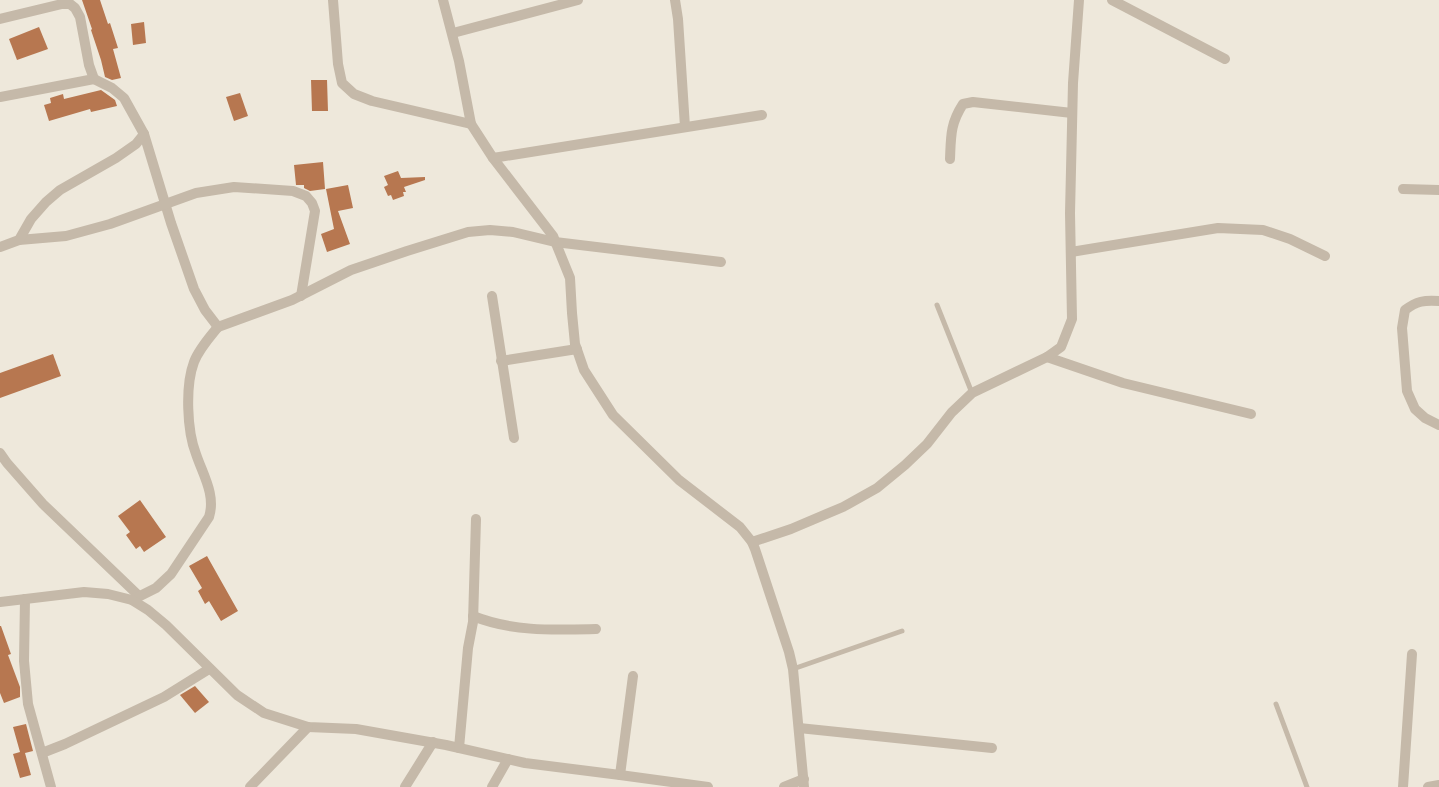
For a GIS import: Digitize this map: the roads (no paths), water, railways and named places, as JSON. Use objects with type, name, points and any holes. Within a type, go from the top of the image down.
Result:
[{"type":"street","points":[[333,0],[338,64],[342,83],[354,94],[471,124]]},
{"type":"street","points":[[443,0],[453,33],[471,124],[493,158],[553,236],[570,278],[577,349],[584,370],[613,415],[679,480],[740,527],[752,542],[794,669],[804,783],[784,787]]},
{"type":"street","points":[[453,33],[578,0]]},
{"type":"street","points":[[675,0],[685,127]]},
{"type":"street","points":[[752,542],[791,529],[843,507],[877,488],[927,444],[952,412],[972,393],[1047,357],[1061,346],[1072,319],[1070,213],[1072,113],[1079,0]]},
{"type":"street","points":[[1112,0],[1225,59]]},
{"type":"street","points":[[0,19],[62,4],[70,4],[75,8],[80,17],[88,65],[94,79]]},
{"type":"street","points":[[0,98],[94,79],[112,88],[124,98],[144,134],[165,204],[194,289],[205,310],[218,327]]},
{"type":"street","points":[[950,159],[951,130],[963,104],[974,102],[1072,113]]},
{"type":"street","points":[[493,158],[762,115]]},
{"type":"street","points":[[19,240],[31,219],[60,190],[116,158],[136,144],[144,134]]},
{"type":"street","points":[[0,247],[19,240],[66,236],[110,224],[196,193],[234,187],[292,191],[306,196],[316,211],[301,296]]},
{"type":"street","points":[[1403,189],[1439,190]]},
{"type":"street","points":[[1071,252],[1218,228],[1263,230],[1290,239],[1325,256]]},
{"type":"street","points":[[0,602],[84,592],[136,598],[156,588],[171,574],[209,517],[212,508],[210,493],[195,452],[188,404],[194,363],[202,348],[218,327],[301,296],[351,270],[468,232],[490,230],[513,232],[555,242],[721,262]]},
{"type":"street","points":[[492,296],[514,438]]},
{"type":"street","points":[[1439,301],[1427,300],[1415,303],[1405,310],[1402,328],[1407,391],[1414,409],[1425,418],[1439,425]]},
{"type":"street","points":[[501,361],[577,349]]},
{"type":"street","points":[[1047,357],[1124,384],[1251,414]]},
{"type":"street","points":[[0,453],[43,504],[148,610],[166,625],[237,695],[264,713],[308,727],[356,729],[434,742],[525,764],[708,787]]},
{"type":"street","points":[[458,748],[473,616],[476,519]]},
{"type":"street","points":[[25,599],[24,661],[28,704],[51,787]]},
{"type":"street","points":[[473,616],[490,623],[512,628],[544,630],[596,629]]},
{"type":"street","points":[[1403,787],[1412,654]]},
{"type":"street","points":[[42,753],[66,744],[164,697],[210,669]]},
{"type":"street","points":[[620,775],[633,676]]},
{"type":"street","points":[[250,787],[308,727]]},
{"type":"street","points":[[799,728],[992,748]]},
{"type":"street","points":[[405,787],[434,742]]},
{"type":"street","points":[[492,787],[508,759]]},
{"type":"street","points":[[1428,787],[1439,785]]},
{"type":"lane","points":[[937,305],[972,393]]},
{"type":"lane","points":[[794,669],[902,631]]},
{"type":"lane","points":[[1276,704],[1308,787]]}]
